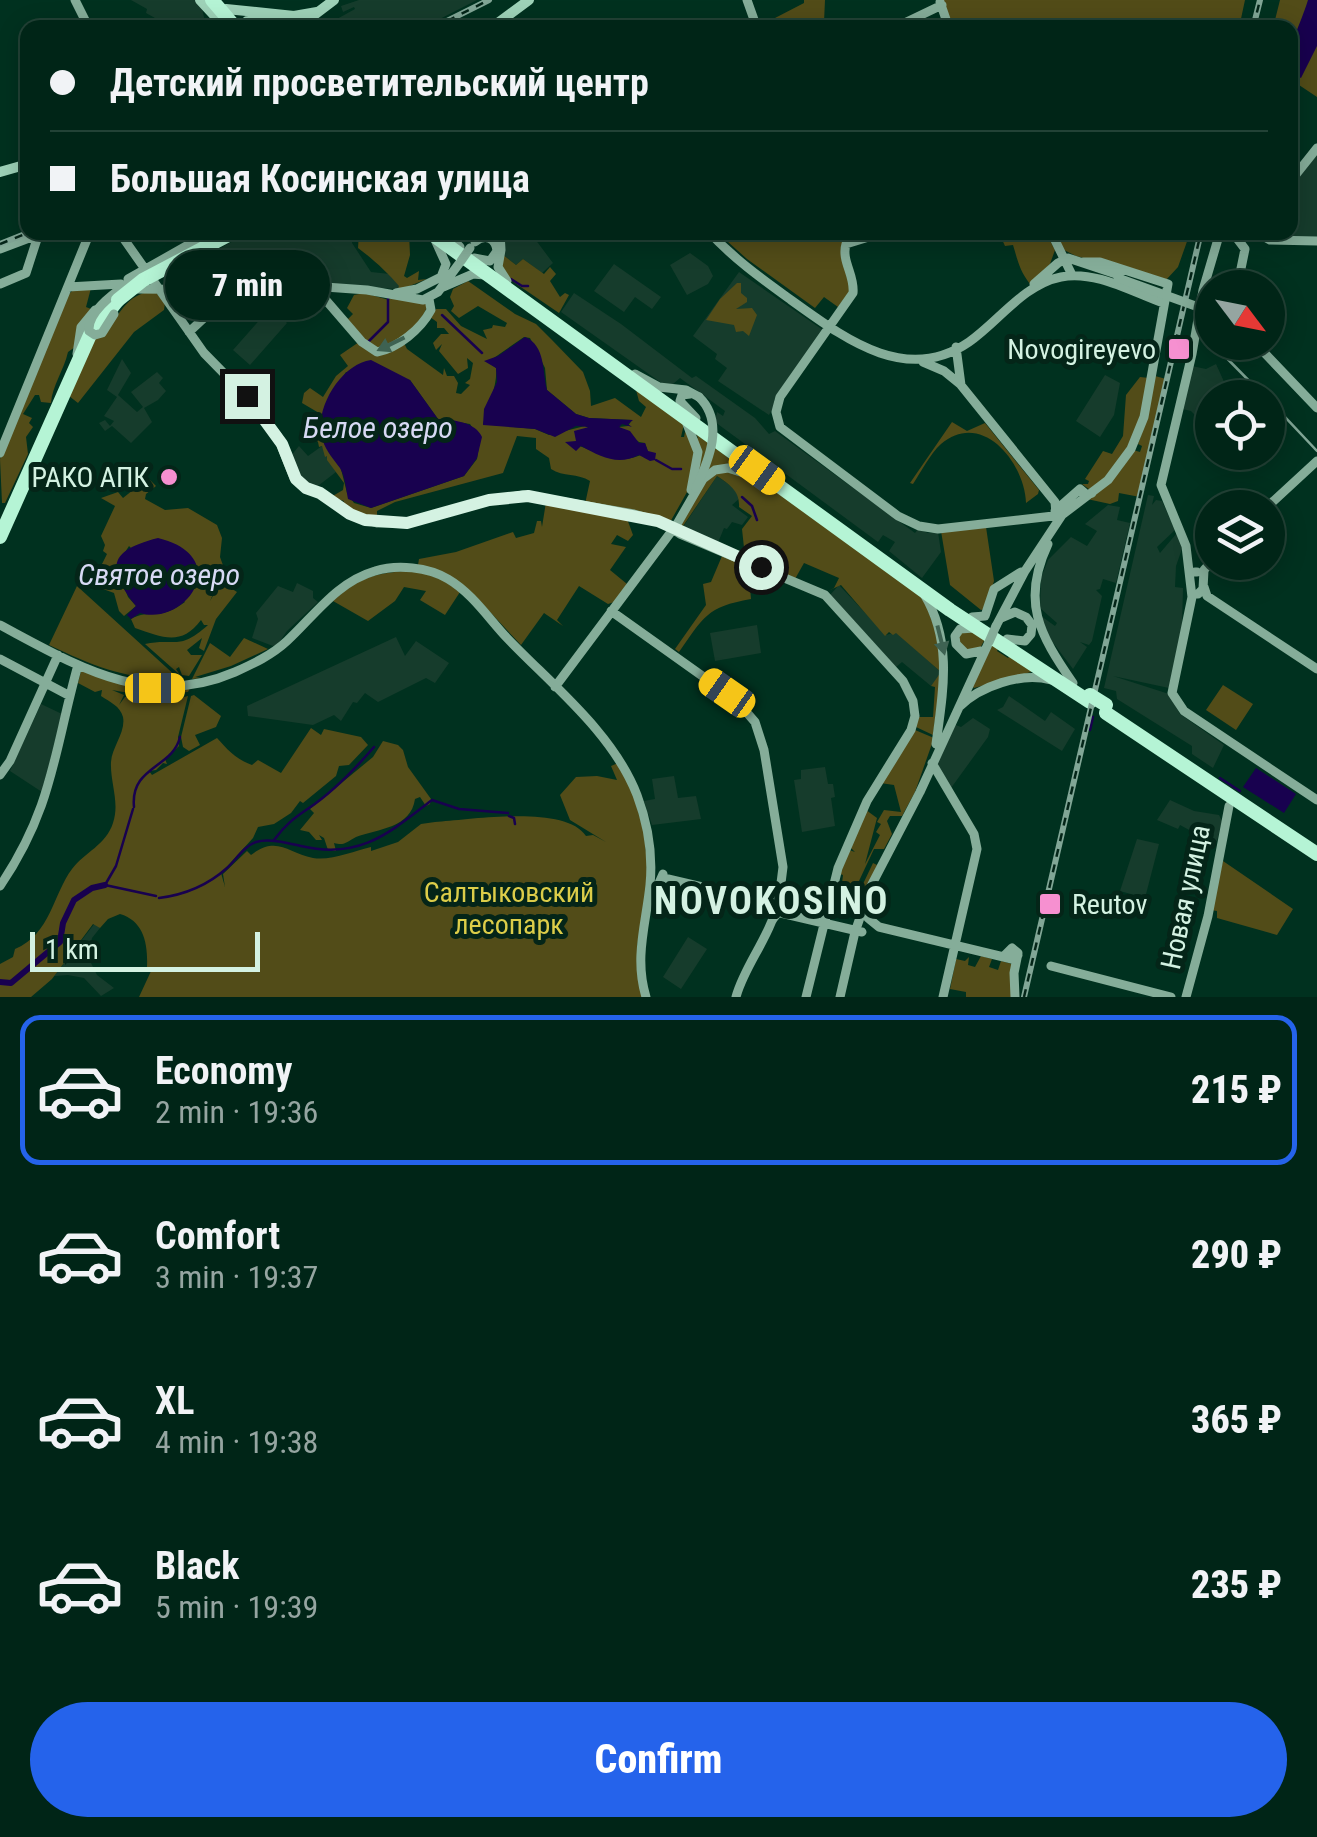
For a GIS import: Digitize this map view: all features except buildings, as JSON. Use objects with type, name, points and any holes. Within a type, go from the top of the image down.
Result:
[{"type":"highway","points":[[116,295],[211,240]]},
{"type":"highway","points":[[0,529],[90,335],[116,295],[219,240]]},
{"type":"highway","points":[[440,240],[635,374],[798,500],[924,588],[1313,848]]},
{"type":"highway","points":[[471,246],[501,281]]},
{"type":"highway","points":[[554,319],[671,408],[924,588],[972,617],[1029,662],[1068,684]]},
{"type":"highway","points":[[0,537],[75,366]]},
{"type":"highway","points":[[1104,708],[1313,848]]},
{"type":"main road","points":[[499,20],[526,0]]},
{"type":"main road","points":[[908,20],[941,2]]},
{"type":"main road","points":[[212,4],[238,13],[294,16],[326,5]]},
{"type":"main road","points":[[212,4],[238,15],[268,20]]},
{"type":"main road","points":[[1298,172],[1317,148]]},
{"type":"main road","points":[[0,249],[25,240]]},
{"type":"main road","points":[[0,284],[26,273],[40,240]]},
{"type":"main road","points":[[0,452],[87,240]]},
{"type":"main road","points":[[125,240],[206,357],[250,400],[277,435],[296,479],[358,518],[407,523],[522,495],[634,514],[816,590],[830,600],[906,685],[914,707],[915,728],[861,813],[839,866],[806,997]]},
{"type":"main road","points":[[68,287],[116,295],[138,289],[175,253],[199,240]]},
{"type":"main road","points":[[138,289],[126,287],[116,295],[103,332],[89,332],[89,321],[115,293],[151,277],[178,266],[227,240]]},
{"type":"main road","points":[[320,287],[318,291],[359,339],[377,352],[394,346],[424,322],[432,308],[433,291],[446,264],[432,240]]},
{"type":"main road","points":[[379,292],[416,300],[477,274],[501,281],[501,240]]},
{"type":"main road","points":[[719,240],[742,264],[876,354],[916,360],[931,360],[956,348],[1063,255]]},
{"type":"main road","points":[[859,240],[846,244],[844,254],[854,291],[779,399],[777,420],[788,436],[900,518],[936,529],[1057,510],[1087,495],[1124,462],[1140,429],[1168,284],[1097,271],[1058,277],[1033,289],[956,348],[953,372]]},
{"type":"main road","points":[[1055,240],[1071,274]]},
{"type":"main road","points":[[1210,270],[1219,240]]},
{"type":"main road","points":[[1241,270],[1249,240]]},
{"type":"main road","points":[[1270,240],[1298,240]]},
{"type":"main road","points":[[433,291],[471,246]]},
{"type":"main road","points":[[175,253],[182,257],[178,266]]},
{"type":"main road","points":[[1063,255],[1163,302]]},
{"type":"main road","points":[[1097,271],[1119,276],[1195,308]]},
{"type":"main road","points":[[116,295],[151,277],[234,290],[320,287],[433,291]]},
{"type":"main road","points":[[416,288],[411,295],[416,300]]},
{"type":"main road","points":[[189,332],[234,290]]},
{"type":"main road","points":[[830,326],[881,352],[931,360],[953,372],[1057,510],[1036,578],[1034,606],[1040,628],[1068,684]]},
{"type":"main road","points":[[1195,340],[1161,485],[1185,542],[1197,586],[1317,670]]},
{"type":"main road","points":[[1271,360],[1317,408]]},
{"type":"main road","points":[[1279,360],[1317,400]]},
{"type":"main road","points":[[555,687],[672,529],[709,457],[713,433],[710,412],[698,398],[686,390],[659,387],[635,374]]},
{"type":"main road","points":[[698,398],[686,393],[680,402],[702,423]]},
{"type":"main road","points":[[671,408],[695,438],[695,487]]},
{"type":"main road","points":[[1285,492],[1317,463]]},
{"type":"main road","points":[[695,487],[718,470],[730,468],[798,500]]},
{"type":"main road","points":[[840,997],[865,914],[915,800],[1007,599],[1051,530],[1057,510]]},
{"type":"main road","points":[[937,735],[1025,571],[1053,530]]},
{"type":"main road","points":[[0,625],[58,656],[115,679],[140,686],[191,686],[227,676],[274,651],[346,584],[381,569],[414,568],[448,579],[606,742],[628,774],[645,818],[657,879],[640,950],[646,997]]},
{"type":"main road","points":[[972,617],[984,616],[994,589],[1021,572]]},
{"type":"main road","points":[[1199,580],[1173,684],[1176,702],[1317,800]]},
{"type":"main road","points":[[924,588],[945,653],[932,763],[977,846],[943,997]]},
{"type":"main road","points":[[611,612],[733,698],[755,722],[762,741],[782,861],[778,894],[785,906],[773,913]]},
{"type":"main road","points":[[981,651],[975,655],[963,652],[955,639],[963,627],[992,632]]},
{"type":"main road","points":[[2,770],[58,656]]},
{"type":"main road","points":[[0,659],[70,696]]},
{"type":"main road","points":[[971,678],[971,686],[976,689],[1027,676],[1032,670],[1029,662]]},
{"type":"main road","points":[[0,886],[26,846],[42,809],[78,665]]},
{"type":"main road","points":[[954,713],[974,694],[1014,681],[1038,677],[1068,684]]},
{"type":"main road","points":[[1220,789],[1229,797],[1228,806]]},
{"type":"main road","points":[[1228,806],[1234,801],[1246,806]]},
{"type":"main road","name":"Новая улица","points":[[1186,997],[1208,916],[1228,806]]},
{"type":"main road","points":[[657,879],[758,900],[778,894],[865,914],[878,927]]},
{"type":"main road","points":[[736,997],[768,935],[773,913],[766,901],[778,894]]},
{"type":"main road","points":[[758,900],[773,913],[859,933],[878,927],[1010,956],[1015,997]]},
{"type":"main road","points":[[1051,966],[1171,997]]},
{"type":"shaded area","points":[[131,0],[195,0],[205,20],[162,20],[146,13],[147,9]]},
{"type":"shaded area","points":[[359,0],[477,0],[438,20],[336,20],[355,9],[343,12],[341,6]]},
{"type":"shaded area","points":[[1317,155],[1317,239],[1298,239],[1298,178]]},
{"type":"shaded area","points":[[235,240],[352,240],[371,272],[390,274],[400,286],[397,289],[303,283],[264,287],[175,285],[178,271]]},
{"type":"shaded area","points":[[501,240],[536,240],[553,263],[542,273],[523,259],[516,265],[502,254]]},
{"type":"shaded area","points":[[690,253],[708,266],[713,276],[708,284],[687,295],[670,265]]},
{"type":"shaded area","points":[[614,264],[661,297],[652,309],[635,297],[624,312],[594,291]]},
{"type":"shaded area","points":[[739,272],[823,330],[774,400],[769,415],[718,381],[727,368],[715,359],[717,354],[693,336]]},
{"type":"shaded area","points":[[574,293],[755,418],[769,434],[775,431],[915,533],[918,529],[938,532],[941,552],[922,578],[889,551],[895,542],[883,535],[878,542],[715,422],[717,412],[723,416],[725,411],[680,378],[673,384],[663,384],[561,312]]},
{"type":"shaded area","points":[[271,307],[287,323],[250,365],[233,350]]},
{"type":"shaded area","points":[[122,359],[131,373],[118,395],[137,412],[143,407],[131,392],[157,372],[166,391],[144,408],[152,422],[131,443],[112,426],[105,431],[99,423],[105,420],[110,426],[114,421],[104,416],[117,397],[107,390]]},
{"type":"shaded area","points":[[1216,364],[1223,380],[1195,380],[1195,415],[1182,409],[1192,366],[1206,369]]},
{"type":"shaded area","points":[[1105,375],[1120,383],[1114,415],[1100,437],[1076,421]]},
{"type":"shaded area","points":[[299,446],[308,456],[322,446],[336,472],[314,489],[294,468],[290,457]]},
{"type":"shaded area","points":[[717,476],[734,488],[740,498],[732,505],[748,517],[742,525],[732,522],[724,528],[717,545],[683,527]]},
{"type":"shaded area","points":[[1148,495],[1154,496],[1152,505],[1156,500],[1162,501],[1175,530],[1157,547],[1160,553],[1177,533],[1183,546],[1176,566],[1175,587],[1183,588],[1182,626],[1169,688],[1113,676],[1169,694],[1180,714],[1224,745],[1213,768],[1192,754],[1192,746],[1117,699],[1116,691],[1104,688]]},
{"type":"shaded area","points":[[1108,505],[1120,507],[1117,520],[1130,523],[1116,583],[1103,579],[1096,590],[1102,596],[1092,641],[1089,645],[1080,642],[1087,647],[1073,669],[1045,632],[1041,616],[1055,626],[1057,623],[1040,608],[1041,578],[1048,560],[1071,537],[1087,546],[1097,531],[1085,524]]},
{"type":"shaded area","points":[[297,583],[313,591],[318,602],[278,644],[273,646],[252,638],[256,613],[278,586],[293,592]]},
{"type":"shaded area","points":[[839,585],[886,635],[896,632],[942,673],[931,686],[902,662],[896,667],[830,595]]},
{"type":"shaded area","points":[[757,625],[761,653],[715,661],[710,633]]},
{"type":"shaded area","points":[[396,637],[405,656],[416,641],[449,663],[435,683],[426,678],[378,702],[365,693],[357,703],[353,702],[341,721],[334,715],[313,725],[248,716],[247,706]]},
{"type":"shaded area","points":[[1009,696],[1045,721],[1051,712],[1075,729],[1062,751],[997,710]]},
{"type":"shaded area","points":[[41,704],[62,714],[42,792],[10,771]]},
{"type":"shaded area","points":[[973,718],[990,729],[988,737],[951,788],[936,764],[953,724],[961,727]]},
{"type":"shaded area","points":[[825,767],[828,784],[833,784],[835,826],[802,832],[794,780],[801,779],[801,770]]},
{"type":"shaded area","points":[[674,776],[678,798],[696,796],[701,819],[652,825],[644,801],[655,799],[652,779]]},
{"type":"shaded area","points":[[1170,800],[1194,811],[1219,815],[1222,821],[1217,841],[1157,820]]},
{"type":"shaded area","points":[[1137,839],[1159,844],[1145,898],[1120,891]]},
{"type":"shaded area","points":[[95,923],[100,928],[92,938],[88,957],[97,975],[114,988],[101,996],[84,978],[54,976]]},
{"type":"shaded area","points":[[688,937],[707,949],[681,989],[663,977]]},
{"type":"green space","points":[[825,0],[824,20],[775,20],[775,18],[804,3]]},
{"type":"green space","points":[[943,0],[1245,0],[1241,20],[950,20]]},
{"type":"green space","points":[[1280,0],[1317,0],[1317,97],[1298,84],[1298,20],[1275,20]]},
{"type":"green space","points":[[359,240],[409,240],[404,276],[419,271],[418,280],[427,279],[397,291],[395,281],[358,248]]},
{"type":"green space","points":[[726,240],[849,240],[845,241],[850,291],[838,307],[824,297],[815,308]]},
{"type":"green space","points":[[1002,240],[1050,240],[1055,250],[1050,264],[1030,284],[1013,245],[1005,246]]},
{"type":"green space","points":[[1059,240],[1188,240],[1178,267],[1166,280],[1064,250]]},
{"type":"green space","points":[[502,254],[516,265],[523,259],[544,274],[550,267],[556,274],[550,281],[560,297],[569,295],[559,313],[506,277],[500,270]]},
{"type":"green space","points":[[468,281],[536,324],[583,372],[591,406],[615,398],[641,417],[646,407],[636,390],[684,424],[681,437],[686,427],[693,440],[698,438],[696,434],[757,479],[756,487],[759,488],[760,481],[772,487],[923,597],[944,653],[933,735],[916,727],[917,717],[933,717],[935,687],[931,686],[941,672],[896,633],[885,636],[841,585],[828,591],[839,578],[804,563],[795,579],[745,557],[742,529],[752,516],[739,507],[736,493],[717,476],[683,526],[688,533],[677,528],[688,509],[691,485],[669,524],[585,504],[590,481],[551,469],[549,458],[536,449],[536,438],[517,436],[503,473],[395,502],[377,511],[377,519],[341,506],[344,501],[331,497],[343,490],[344,483],[306,428],[314,420],[318,422],[319,413],[302,403],[304,393],[310,388],[323,397],[336,376],[348,366],[340,355],[359,342],[382,351],[403,341],[407,349],[443,375],[444,368],[447,376],[454,376],[458,383],[456,393],[461,394],[470,385],[465,383],[470,379],[473,363],[467,358],[468,368],[458,374],[439,351],[442,344],[436,350],[433,343],[441,334],[449,334],[444,328],[437,328],[437,322],[430,317],[436,309],[446,309],[461,326],[487,339],[483,330],[493,325],[505,327],[507,323],[478,306],[459,318],[451,311],[453,289]],"holes":[[[524,337],[530,338],[545,368],[547,390],[576,414],[632,420],[628,426],[619,427],[645,443],[648,452],[616,459],[567,442],[576,442],[580,430],[590,429],[585,426],[549,435],[535,429],[483,424],[496,374],[496,368],[488,362]],[[346,372],[410,380],[438,419],[470,424],[480,439],[477,459],[464,476],[371,508],[354,503],[341,469],[322,440],[327,401]]]},
{"type":"green space","points":[[741,283],[741,293],[747,302],[736,309],[752,308],[757,315],[749,336],[743,331],[736,332],[734,325],[706,320]]},
{"type":"green space","points":[[91,288],[86,307],[91,309],[79,323],[75,347],[68,352],[51,403],[41,402],[39,395],[35,395],[23,414],[32,418],[29,423],[33,427],[26,437],[28,454],[2,503],[0,459],[68,295],[73,290]]},
{"type":"green space","points":[[155,291],[165,303],[164,310],[134,332],[78,403],[69,396],[92,344],[133,299]]},
{"type":"green space","points":[[364,293],[389,300],[429,302],[409,332],[376,351],[341,313],[348,319],[353,314],[347,308],[354,295]]},
{"type":"green space","points":[[1155,376],[1166,379],[1140,497],[1119,493],[1118,501],[1110,504],[1087,499],[1121,470],[1133,450],[1140,452],[1142,446],[1138,444]]},
{"type":"green space","points":[[1140,377],[1149,378],[1132,441],[1114,469],[1090,490],[1082,484],[1088,484],[1085,479],[1103,451],[1112,454],[1123,436],[1126,395]]},
{"type":"green space","points":[[952,422],[967,431],[985,423],[1039,490],[1038,494],[1026,503],[1018,472],[999,445],[971,433],[956,435],[941,444],[910,483]]},
{"type":"green space","points":[[148,478],[156,486],[145,499],[165,510],[188,508],[217,525],[224,568],[210,601],[221,582],[237,592],[216,619],[204,651],[199,648],[202,638],[187,650],[191,655],[202,655],[189,676],[182,675],[179,667],[176,669],[180,675],[145,644],[183,641],[208,625],[201,620],[186,634],[171,638],[135,628],[131,619],[168,612],[185,602],[129,546],[116,566],[128,597],[136,606],[124,616],[114,593],[92,585],[94,569],[100,568],[107,554],[101,536],[115,506],[101,498],[118,492],[123,498]]},
{"type":"green space","points":[[546,502],[626,516],[633,535],[628,541],[617,535],[611,544],[626,547],[610,570],[627,584],[608,604],[579,586],[557,620],[563,626],[544,613],[521,645],[476,597],[418,565],[419,559],[456,552],[513,532],[516,538],[534,533],[537,521],[541,521],[542,527]]},
{"type":"green space","points":[[986,527],[994,581],[985,609],[981,610],[950,585],[941,531]]},
{"type":"green space","points":[[722,556],[758,570],[750,588],[751,599],[708,615],[679,652],[675,649],[706,605],[703,584],[711,582]]},
{"type":"green space","points":[[414,570],[443,580],[460,592],[445,615],[420,600],[426,591],[404,587],[395,601],[368,621],[333,601],[370,577]]},
{"type":"green space","points":[[77,586],[178,678],[111,671],[49,645]]},
{"type":"green space","points":[[964,628],[1000,645],[997,651],[1008,658],[1011,654],[1030,667],[1031,672],[974,688],[971,685],[990,642],[985,639],[978,652],[959,648],[959,632]]},
{"type":"green space","points":[[244,638],[268,649],[192,679],[210,643],[230,657]]},
{"type":"green space","points":[[81,671],[132,687],[130,690],[190,688],[188,692],[158,694],[112,690],[124,695],[119,705],[125,697],[162,700],[188,696],[179,746],[165,759],[167,764],[149,771],[152,775],[217,738],[241,760],[252,765],[258,760],[281,773],[311,728],[321,735],[324,729],[361,737],[368,745],[349,765],[339,766],[336,776],[303,803],[300,801],[291,813],[274,824],[258,827],[221,873],[225,887],[223,874],[247,851],[251,855],[275,846],[313,858],[327,858],[398,842],[421,824],[435,822],[538,817],[559,820],[586,836],[606,842],[570,820],[560,795],[576,777],[617,780],[611,766],[618,763],[634,795],[644,833],[649,881],[637,947],[644,997],[139,997],[152,969],[147,967],[147,950],[139,928],[120,914],[100,928],[93,924],[52,979],[31,997],[0,997],[0,964],[36,934],[72,869],[105,837],[113,823],[116,808],[111,762],[123,717],[117,707],[101,696],[102,690],[95,692],[78,683]]},
{"type":"green space","points":[[1223,685],[1253,704],[1236,730],[1206,710]]},
{"type":"green space","points":[[194,695],[221,716],[216,727],[195,735],[200,745],[189,751],[183,747],[181,737]]},
{"type":"green space","points":[[915,730],[934,738],[915,792],[902,816],[890,816],[887,821],[892,834],[884,849],[874,849],[859,881],[863,884],[873,863],[877,865],[859,908],[831,901],[834,893],[841,892],[840,874],[849,850],[855,852],[850,847],[866,810],[877,818],[865,864],[880,835],[876,832],[881,824],[877,822],[884,810],[901,812],[894,785],[880,783]]},
{"type":"green space","name":"Салтыковский лесопарк","points":[[383,741],[403,750],[408,767],[431,799],[430,804],[426,806],[420,797],[415,799],[400,822],[343,844],[334,843],[336,851],[328,850],[324,838],[319,835],[322,840],[316,840],[309,832],[300,830],[314,813],[310,809],[373,757]]},
{"type":"green space","points":[[1223,861],[1293,909],[1277,935],[1217,918],[1217,911],[1211,910]]},
{"type":"green space","points":[[981,956],[992,959],[989,967],[998,970],[1001,961],[1012,964],[1013,997],[966,997],[966,992],[950,989],[956,959],[965,961],[969,957],[968,965],[975,967]]},
{"type":"water","points":[[1308,0],[1317,0],[1317,46],[1301,78],[1298,76],[1298,28]]},
{"type":"water","points":[[525,337],[540,353],[547,390],[576,414],[633,420],[628,424],[632,427],[619,427],[630,431],[639,443],[645,443],[648,451],[656,453],[655,460],[639,455],[610,459],[581,446],[576,451],[565,442],[576,441],[574,431],[589,427],[576,426],[555,437],[535,429],[483,425],[484,409],[497,382],[496,368],[484,361]]},
{"type":"water","name":"Белое озеро","points":[[371,360],[410,380],[438,419],[464,423],[479,432],[482,437],[477,458],[464,476],[371,508],[348,499],[342,471],[323,441],[322,417],[339,380],[360,363]]},
{"type":"water","name":"Святое озеро","points":[[158,538],[181,547],[194,560],[198,574],[195,588],[173,610],[157,615],[140,613],[131,619],[127,615],[136,606],[119,580],[117,562],[130,548]]},
{"type":"water","points":[[1256,768],[1296,794],[1284,813],[1243,787]]},
{"type":"waterway","points":[[511,279],[528,286]]},
{"type":"waterway","points":[[368,342],[388,322],[388,299]]},
{"type":"waterway","points":[[442,315],[482,353]]},
{"type":"waterway","points":[[656,460],[672,469],[681,469]]},
{"type":"waterway","points":[[742,497],[752,506],[757,520]]},
{"type":"waterway","points":[[1090,730],[1093,717]]},
{"type":"waterway","points":[[134,807],[139,783],[169,755],[180,737]]},
{"type":"waterway","points":[[274,840],[374,747]]},
{"type":"waterway","points":[[1220,778],[1240,791]]},
{"type":"waterway","points":[[159,898],[186,892],[212,879],[256,842],[278,841],[322,849],[357,846],[387,833],[432,800],[459,809],[508,813]]},
{"type":"waterway","points":[[133,809],[116,866],[105,885],[156,896]]},
{"type":"waterway","points":[[509,816],[515,824]]},
{"type":"waterway","points":[[0,982],[11,983],[60,942],[63,923],[74,900],[105,885]]},
{"type":"tram line","points":[[1229,360],[1248,380]]},
{"type":"tram line","points":[[1285,417],[1317,451]]},
{"type":"railway","points":[[449,20],[489,0]]},
{"type":"railway","points":[[1255,20],[1260,0]]},
{"type":"railway","points":[[0,244],[20,236]]},
{"type":"railway","points":[[1024,997],[1199,240]]},
{"type":"place","name":"Novogireyevo","points":[[1179,349]]},
{"type":"place","name":"РАКО АПК","points":[[169,477]]},
{"type":"place","name":"Reutov","points":[[1050,904]]},
{"type":"district","name":"NOVOKOSINO","points":[[772,901]]},
{"type":"route","points":[[247,396],[282,444],[296,479],[365,520],[407,523],[489,500],[528,496],[658,521],[761,567]]}]
